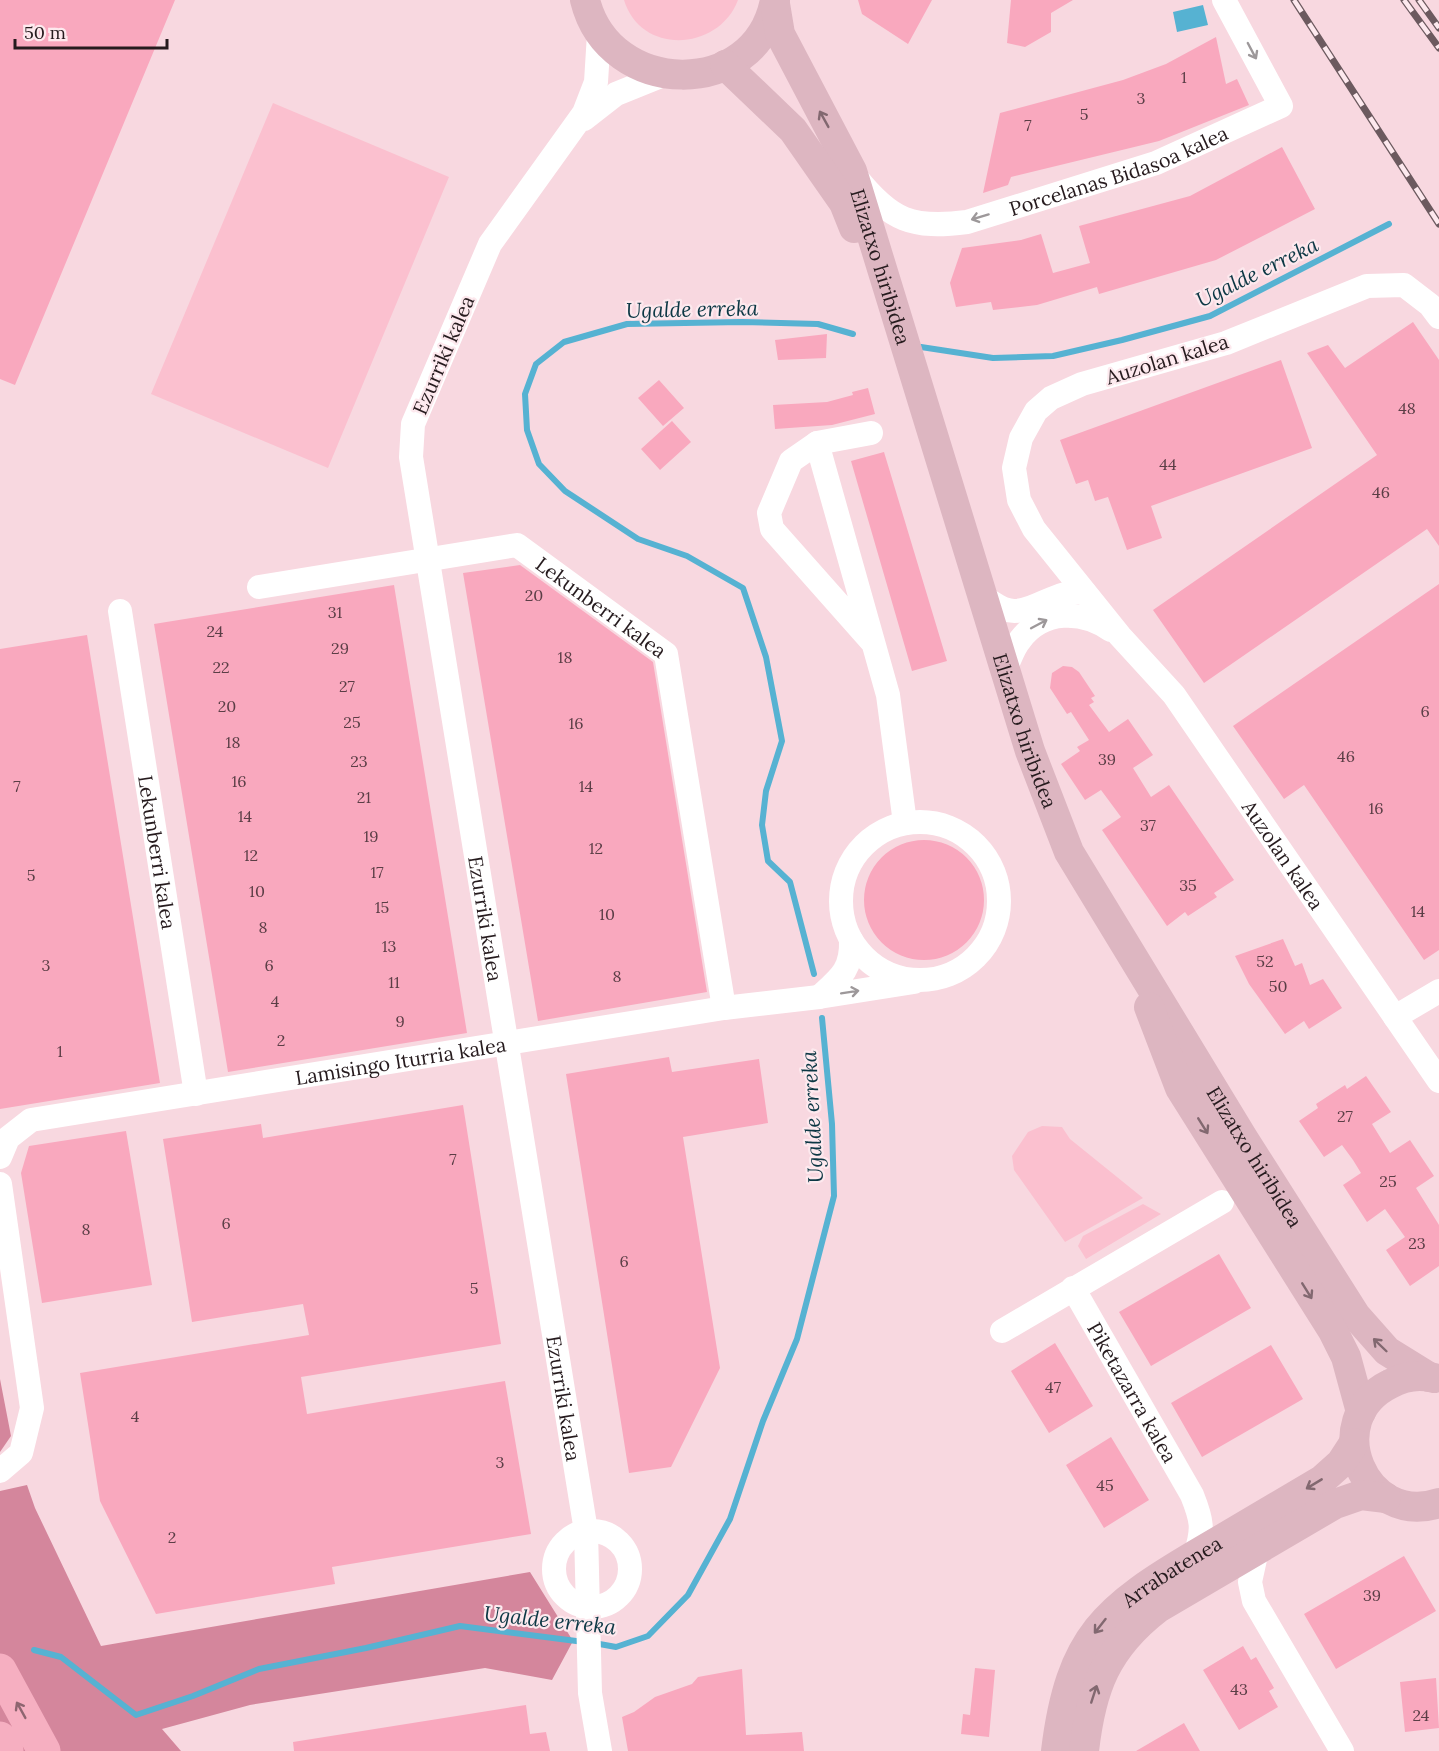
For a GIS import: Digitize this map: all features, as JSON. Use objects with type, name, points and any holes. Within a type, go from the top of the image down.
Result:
[{"type":"highway","points":[[0,1670],[44,1751]]},
{"type":"highway","points":[[0,1738],[8,1751]]},
{"type":"main road","points":[[583,1],[599,34],[627,61],[663,75],[695,75],[725,65],[751,46],[769,19],[775,2]]},
{"type":"main road","name":"Elizatxo hiribidea","points":[[775,2],[780,34],[852,171],[1041,785],[1070,852],[1087,885],[1356,1316],[1387,1351],[1434,1378]]},
{"type":"main road","name":"Elizatxo hiribidea","points":[[725,65],[793,130],[844,203],[875,276],[1019,755],[1044,822],[1078,890],[1152,1013],[1168,1063],[1180,1088],[1333,1331],[1346,1357],[1361,1412]]},
{"type":"main road","points":[[1434,1378],[1397,1380],[1382,1387],[1361,1412],[1354,1443],[1356,1456],[1364,1474],[1376,1490],[1413,1502],[1439,1521]]},
{"type":"main road","name":"Arrabatenea","points":[[1084,1751],[1093,1695],[1100,1675],[1124,1638],[1158,1608],[1322,1480],[1341,1463],[1354,1443]]},
{"type":"main road","name":"Arrabatenea","points":[[1056,1751],[1060,1714],[1070,1678],[1098,1628],[1111,1613],[1141,1587],[1195,1555],[1250,1538],[1348,1498],[1361,1495],[1413,1502]]},
{"type":"street","name":"Porcelanas Bidasoa kalea","points":[[852,171],[890,214],[912,223],[937,226],[967,222],[1156,163],[1238,127],[1281,106],[1224,0]]},
{"type":"street","points":[[576,127],[588,106],[596,82],[599,34]]},
{"type":"street","points":[[576,127],[616,94],[663,75]]},
{"type":"street","name":"Ezurriki kalea","points":[[576,127],[490,244],[413,424],[411,457],[586,1531],[590,1693],[600,1751]]},
{"type":"street","name":"Auzolan kalea","points":[[1439,317],[1430,305],[1404,285],[1367,286],[1226,343],[1082,384],[1051,398],[1027,424],[1016,453],[1014,468],[1015,484],[1025,515],[1120,636],[1187,713],[1439,1081]]},
{"type":"street","points":[[872,433],[817,443],[791,461],[769,513],[771,529],[873,643]]},
{"type":"street","points":[[817,443],[888,695],[905,823]]},
{"type":"street","name":"Lekunberri kalea","points":[[259,587],[518,545],[666,654],[724,1008]]},
{"type":"street","points":[[1052,552],[1058,607]]},
{"type":"street","points":[[983,597],[1005,610],[1020,611],[1085,607],[1085,593]]},
{"type":"street","points":[[1005,669],[1017,642],[1058,607]]},
{"type":"street","name":"Auzolan kalea","points":[[1058,607],[1086,616],[1120,636]]},
{"type":"street","name":"Lekunberri kalea","points":[[120,610],[196,1094]]},
{"type":"street","points":[[924,820],[960,831],[981,849],[998,879],[1000,907],[997,924],[985,949],[964,968],[929,981],[914,982],[872,965],[851,940],[842,918],[840,897],[846,869],[861,846],[896,824],[905,823],[924,820]]},
{"type":"street","points":[[819,997],[840,978],[849,966],[851,940]]},
{"type":"street","name":"Lamisingo Iturria kalea","points":[[0,1157],[8,1138],[31,1120],[724,1008],[819,997],[914,982]]},
{"type":"street","points":[[1395,1017],[1439,991]]},
{"type":"street","points":[[0,1185],[32,1408],[21,1453],[0,1471]]},
{"type":"street","points":[[1002,1331],[1222,1202]]},
{"type":"street","name":"Piketazarra kalea","points":[[1073,1288],[1192,1495],[1202,1520],[1201,1536],[1195,1555]]},
{"type":"street","name":"Piketazarra kalea","points":[[1192,1495],[1210,1515],[1250,1538]]},
{"type":"street","points":[[586,1531],[606,1533],[622,1545],[629,1557],[630,1575],[625,1589],[604,1606],[587,1607],[565,1597],[555,1581],[555,1558],[563,1544],[574,1535],[586,1531]]},
{"type":"street","points":[[1250,1538],[1250,1582],[1254,1601],[1342,1751]]},
{"type":"shaded area","points":[[624,0],[738,0],[728,17],[715,29],[698,37],[680,40],[663,38],[646,31],[633,18]]},
{"type":"shaded area","points":[[273,103],[449,177],[328,468],[151,394]]},
{"type":"shaded area","points":[[1042,1126],[1062,1127],[1070,1139],[1143,1198],[1065,1242],[1014,1170],[1012,1156],[1028,1132]]},
{"type":"shaded area","points":[[1143,1204],[1161,1214],[1086,1259],[1078,1246],[1083,1236]]},
{"type":"shaded area","points":[[0,1379],[11,1436],[0,1452]]},
{"type":"shaded area","points":[[27,1485],[35,1508],[101,1646],[530,1572],[573,1641],[552,1680],[485,1668],[250,1705],[162,1729],[181,1751],[0,1751],[0,1491]]},
{"type":"water","points":[[1203,5],[1208,25],[1177,32],[1173,12]]},
{"type":"building","points":[[0,0],[175,0],[15,385],[0,379]]},
{"type":"building","points":[[858,0],[932,0],[908,44],[862,14]]},
{"type":"building","points":[[1011,0],[1073,0],[1051,13],[1051,32],[1025,47],[1007,43]]},
{"type":"building","points":[[1216,37],[1226,84],[1237,79],[1249,105],[1159,141],[1011,177],[1008,185],[983,193],[1000,113],[1123,80],[1166,64]]},
{"type":"building","points":[[1282,147],[1315,209],[1216,260],[1099,294],[1097,287],[1037,305],[993,310],[991,302],[956,307],[950,283],[962,248],[1021,240],[1041,234],[1053,273],[1090,263],[1079,226],[1190,196]]},
{"type":"building","points":[[1413,322],[1439,360],[1439,546],[1427,529],[1204,683],[1153,610],[1377,455],[1307,353],[1328,345],[1345,368]]},
{"type":"building","points":[[827,334],[826,358],[778,360],[775,340]]},
{"type":"building","points":[[1281,360],[1312,448],[1151,506],[1162,538],[1127,550],[1108,497],[1095,501],[1088,480],[1076,484],[1060,440]]},
{"type":"building","points":[[659,380],[684,408],[663,426],[638,398]]},
{"type":"building","points":[[868,388],[875,414],[832,425],[775,429],[773,405],[827,402]]},
{"type":"building","points":[[672,421],[691,442],[660,470],[641,449]]},
{"type":"building","points":[[884,452],[947,661],[912,671],[851,461]]},
{"type":"building","points":[[520,565],[653,662],[707,992],[538,1021],[463,573]]},
{"type":"building","points":[[1439,584],[1439,950],[1424,960],[1304,785],[1284,799],[1233,726]]},
{"type":"building","points":[[394,585],[467,1033],[228,1072],[154,624]]},
{"type":"building","points":[[87,635],[160,1083],[0,1109],[0,649]]},
{"type":"building","points":[[1063,666],[1072,667],[1079,672],[1095,696],[1091,698],[1094,702],[1089,705],[1109,732],[1128,719],[1153,755],[1133,768],[1151,797],[1169,785],[1234,880],[1214,893],[1217,897],[1188,916],[1185,912],[1167,926],[1102,830],[1121,817],[1101,790],[1085,800],[1061,764],[1080,751],[1077,747],[1089,740],[1071,712],[1067,714],[1050,688],[1052,673]]},
{"type":"building","points":[[924,840],[947,844],[967,857],[980,877],[984,900],[980,923],[967,943],[947,956],[924,960],[901,956],[881,943],[868,923],[864,900],[868,877],[881,857],[901,844]]},
{"type":"building","points":[[1283,939],[1295,966],[1302,963],[1310,985],[1323,979],[1342,1008],[1309,1029],[1304,1021],[1285,1034],[1249,984],[1235,956]]},
{"type":"building","points":[[669,1057],[672,1072],[759,1059],[768,1123],[683,1137],[720,1368],[671,1467],[629,1473],[566,1074]]},
{"type":"building","points":[[1366,1076],[1391,1112],[1372,1124],[1390,1153],[1410,1140],[1434,1176],[1416,1188],[1439,1225],[1439,1266],[1410,1286],[1386,1250],[1405,1237],[1385,1209],[1367,1222],[1343,1185],[1361,1173],[1353,1160],[1342,1145],[1324,1157],[1299,1121],[1318,1108],[1316,1104],[1345,1085],[1347,1089]]},
{"type":"building","points":[[463,1105],[501,1344],[301,1377],[307,1414],[505,1381],[531,1534],[332,1567],[335,1584],[156,1614],[100,1501],[80,1373],[309,1335],[303,1304],[192,1322],[163,1139],[261,1124],[263,1138]]},
{"type":"building","points":[[126,1131],[152,1285],[42,1303],[21,1173],[29,1146]]},
{"type":"building","points":[[1219,1254],[1251,1308],[1151,1366],[1119,1312]]},
{"type":"building","points":[[1055,1343],[1093,1406],[1049,1433],[1011,1371]]},
{"type":"building","points":[[1271,1345],[1303,1399],[1202,1457],[1171,1403]]},
{"type":"building","points":[[1111,1437],[1149,1500],[1104,1528],[1066,1465]]},
{"type":"building","points":[[1404,1556],[1436,1611],[1336,1669],[1304,1614]]},
{"type":"building","points":[[1243,1646],[1251,1660],[1256,1657],[1274,1688],[1269,1691],[1278,1707],[1239,1730],[1203,1670]]},
{"type":"building","points":[[975,1668],[995,1670],[989,1737],[961,1734],[963,1714],[970,1715]]},
{"type":"building","points":[[742,1669],[746,1735],[802,1732],[804,1751],[628,1751],[622,1717],[634,1712],[655,1697],[692,1684],[698,1677]]},
{"type":"building","points":[[1436,1678],[1439,1728],[1405,1732],[1400,1682]]},
{"type":"building","points":[[526,1705],[530,1734],[546,1732],[550,1751],[294,1751],[293,1742]]},
{"type":"building","points":[[1184,1723],[1200,1751],[1136,1751]]},
{"type":"waterway","name":"Ugalde erreka","points":[[921,347],[993,358],[1053,356],[1122,340],[1210,316],[1389,224]]},
{"type":"waterway","name":"Ugalde erreka","points":[[814,974],[790,882],[768,861],[762,825],[766,791],[782,741],[766,657],[743,588],[687,556],[638,539],[565,491],[539,464],[527,430],[525,394],[536,364],[564,342],[627,324],[742,322],[818,324],[853,334]]},
{"type":"waterway","name":"Ugalde erreka","points":[[594,1643],[616,1647],[648,1636],[688,1595],[730,1519],[763,1421],[797,1339],[834,1196],[832,1124],[822,1018]]},
{"type":"waterway","name":"Ugalde erreka","points":[[34,1650],[61,1657],[136,1715],[193,1696],[259,1669],[366,1648],[460,1626],[584,1642]]},
{"type":"railway","points":[[1294,0],[1439,224]]},
{"type":"railway","points":[[1404,0],[1439,48]]},
{"type":"railway","points":[[1419,0],[1439,28]]}]
